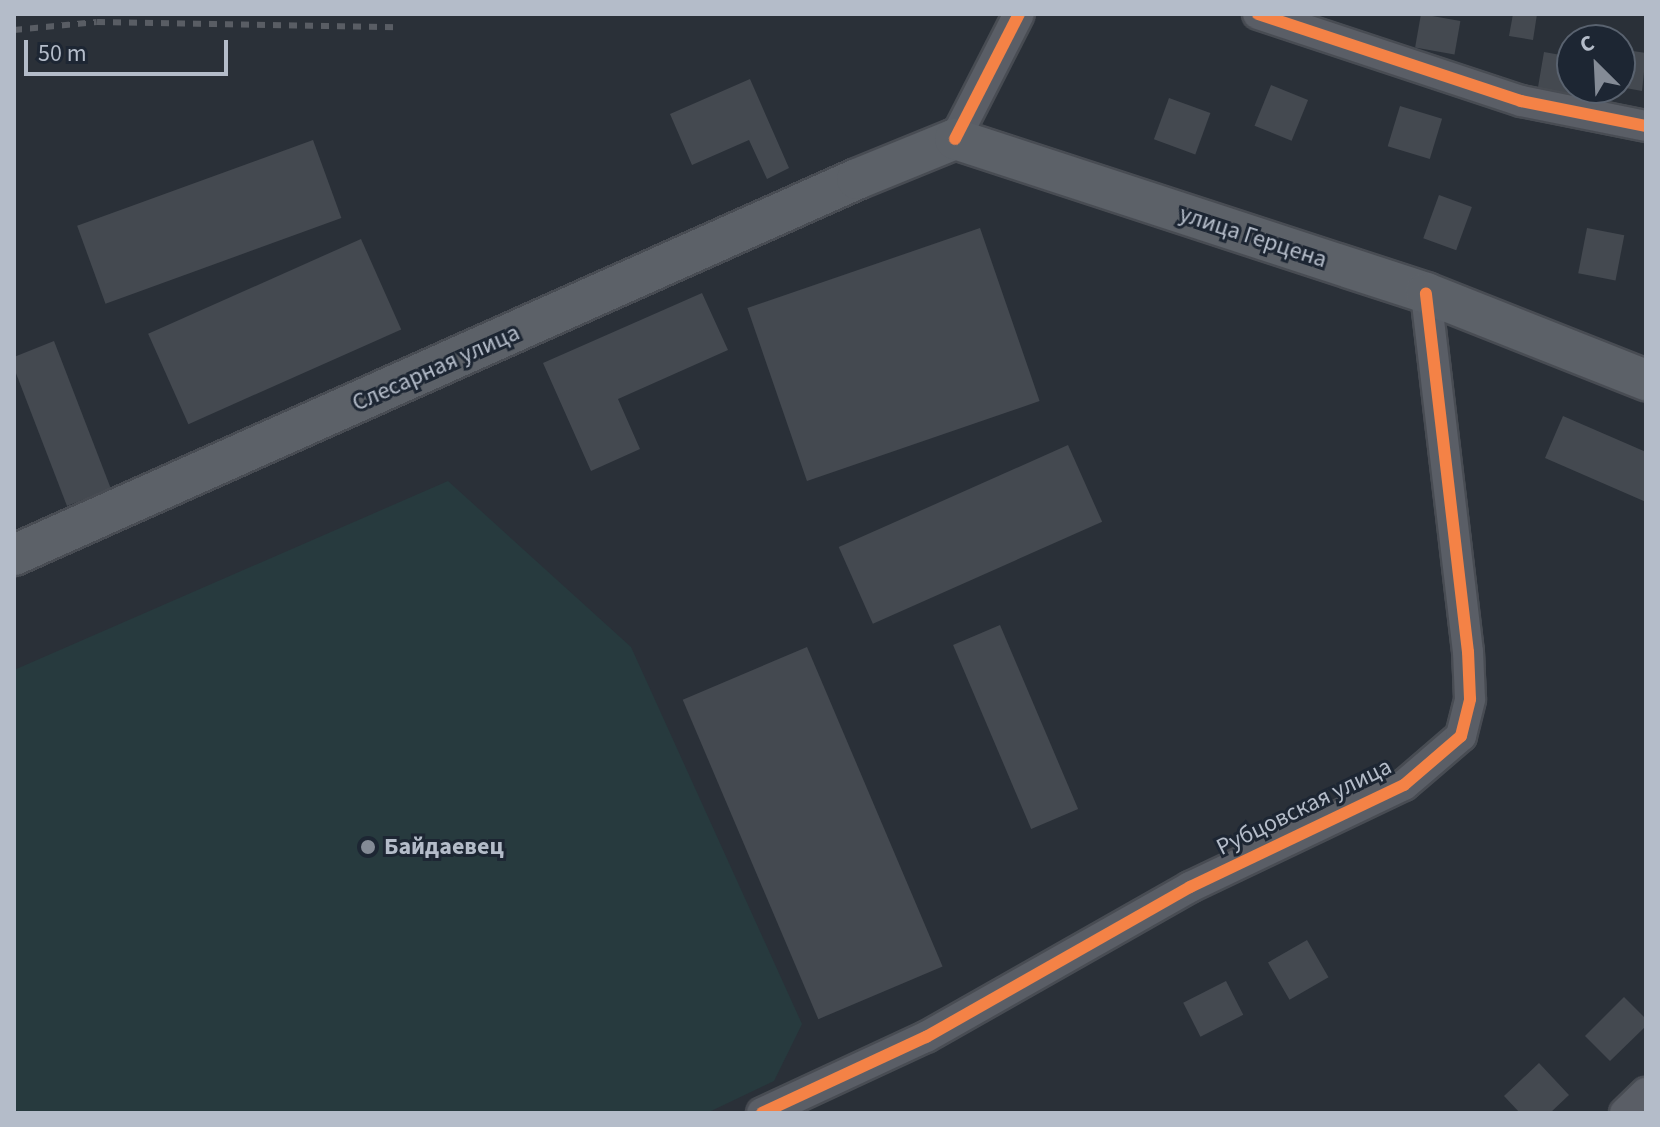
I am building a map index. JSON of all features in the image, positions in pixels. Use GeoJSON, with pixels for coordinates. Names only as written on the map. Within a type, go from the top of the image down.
{"type":"FeatureCollection","features":[{"type":"Feature","properties":{"kind":"main road","name":"Слесарная улица"},"geometry":{"type":"LineString","coordinates":[[14,555],[857,179],[955,139]]}},
{"type":"Feature","properties":{"kind":"main road","name":"улица Герцена"},"geometry":{"type":"LineString","coordinates":[[955,139],[1426,293],[1646,380]]}},
{"type":"Feature","properties":{"kind":"street"},"geometry":{"type":"LineString","coordinates":[[955,139],[1019,14]]}},
{"type":"Feature","properties":{"kind":"street"},"geometry":{"type":"LineString","coordinates":[[1258,14],[1521,101],[1646,126]]}},
{"type":"Feature","properties":{"kind":"street","name":"Рубцовская улица"},"geometry":{"type":"LineString","coordinates":[[762,1113],[926,1037],[1190,887],[1404,785],[1461,736],[1470,699],[1468,652],[1426,293]]}},
{"type":"Feature","properties":{"kind":"street"},"geometry":{"type":"LineString","coordinates":[[1625,1113],[1646,1093]]}},
{"type":"Feature","properties":{"kind":"green space","name":"Байдаевец"},"geometry":{"type":"Polygon","coordinates":[[[448,481],[631,647],[802,1024],[774,1081],[707,1113],[14,1113],[14,670],[448,481]]]}},
{"type":"Feature","properties":{"kind":"building"},"geometry":{"type":"Polygon","coordinates":[[[1421,14],[1460,21],[1454,54],[1415,47],[1421,14]]]}},
{"type":"Feature","properties":{"kind":"building"},"geometry":{"type":"Polygon","coordinates":[[[1513,14],[1537,14],[1533,40],[1509,36],[1513,14]]]}},
{"type":"Feature","properties":{"kind":"building"},"geometry":{"type":"Polygon","coordinates":[[[1636,51],[1646,53],[1642,91],[1636,90],[1636,51]]]}},
{"type":"Feature","properties":{"kind":"building"},"geometry":{"type":"Polygon","coordinates":[[[1544,52],[1556,54],[1556,97],[1537,93],[1544,52]]]}},
{"type":"Feature","properties":{"kind":"building"},"geometry":{"type":"Polygon","coordinates":[[[750,79],[789,168],[767,179],[749,140],[692,165],[670,114],[750,79]]]}},
{"type":"Feature","properties":{"kind":"building"},"geometry":{"type":"Polygon","coordinates":[[[1271,85],[1308,100],[1292,141],[1255,126],[1271,85]]]}},
{"type":"Feature","properties":{"kind":"building"},"geometry":{"type":"Polygon","coordinates":[[[1169,98],[1210,113],[1195,154],[1154,139],[1169,98]]]}},
{"type":"Feature","properties":{"kind":"building"},"geometry":{"type":"Polygon","coordinates":[[[1400,106],[1442,119],[1430,159],[1388,146],[1400,106]]]}},
{"type":"Feature","properties":{"kind":"building"},"geometry":{"type":"Polygon","coordinates":[[[313,140],[341,218],[106,304],[77,226],[313,140]]]}},
{"type":"Feature","properties":{"kind":"building"},"geometry":{"type":"Polygon","coordinates":[[[1439,195],[1472,207],[1456,250],[1423,238],[1439,195]]]}},
{"type":"Feature","properties":{"kind":"building"},"geometry":{"type":"Polygon","coordinates":[[[980,228],[1040,401],[807,481],[747,308],[980,228]]]}},
{"type":"Feature","properties":{"kind":"building"},"geometry":{"type":"Polygon","coordinates":[[[1587,228],[1624,235],[1616,280],[1578,273],[1587,228]]]}},
{"type":"Feature","properties":{"kind":"building"},"geometry":{"type":"Polygon","coordinates":[[[361,239],[401,329],[188,424],[148,334],[361,239]]]}},
{"type":"Feature","properties":{"kind":"building"},"geometry":{"type":"Polygon","coordinates":[[[702,293],[728,350],[618,399],[640,449],[591,471],[543,363],[702,293]]]}},
{"type":"Feature","properties":{"kind":"building"},"geometry":{"type":"Polygon","coordinates":[[[54,341],[111,489],[67,506],[14,368],[14,357],[54,341]]]}},
{"type":"Feature","properties":{"kind":"building"},"geometry":{"type":"Polygon","coordinates":[[[1563,416],[1646,452],[1646,502],[1545,458],[1563,416]]]}},
{"type":"Feature","properties":{"kind":"building"},"geometry":{"type":"Polygon","coordinates":[[[1068,445],[1102,522],[873,624],[839,547],[1068,445]]]}},
{"type":"Feature","properties":{"kind":"building"},"geometry":{"type":"Polygon","coordinates":[[[1000,625],[1078,809],[1031,829],[953,645],[1000,625]]]}},
{"type":"Feature","properties":{"kind":"building"},"geometry":{"type":"Polygon","coordinates":[[[807,647],[943,966],[818,1019],[683,700],[807,647]]]}},
{"type":"Feature","properties":{"kind":"building"},"geometry":{"type":"Polygon","coordinates":[[[1307,940],[1328,977],[1290,1000],[1268,963],[1307,940]]]}},
{"type":"Feature","properties":{"kind":"building"},"geometry":{"type":"Polygon","coordinates":[[[1226,981],[1243,1015],[1200,1037],[1183,1003],[1226,981]]]}},
{"type":"Feature","properties":{"kind":"building"},"geometry":{"type":"Polygon","coordinates":[[[1624,997],[1646,1019],[1646,1026],[1610,1061],[1585,1036],[1624,997]]]}},
{"type":"Feature","properties":{"kind":"building"},"geometry":{"type":"Polygon","coordinates":[[[1539,1063],[1569,1095],[1550,1113],[1520,1113],[1504,1096],[1539,1063]]]}},
{"type":"Feature","properties":{"kind":"railway"},"geometry":{"type":"LineString","coordinates":[[14,30],[97,22],[398,27]]}},
{"type":"Feature","properties":{"kind":"cycle path"},"geometry":{"type":"LineString","coordinates":[[955,139],[1019,14]]}},
{"type":"Feature","properties":{"kind":"cycle path"},"geometry":{"type":"LineString","coordinates":[[1258,14],[1521,101],[1646,126]]}},
{"type":"Feature","properties":{"kind":"cycle path"},"geometry":{"type":"LineString","coordinates":[[762,1113],[926,1037],[1190,887],[1404,785],[1461,736],[1470,699],[1468,652],[1426,293]]}},
{"type":"Feature","properties":{"kind":"place","name":"Байдаевец"},"geometry":{"type":"Point","coordinates":[368,847]}}]}
